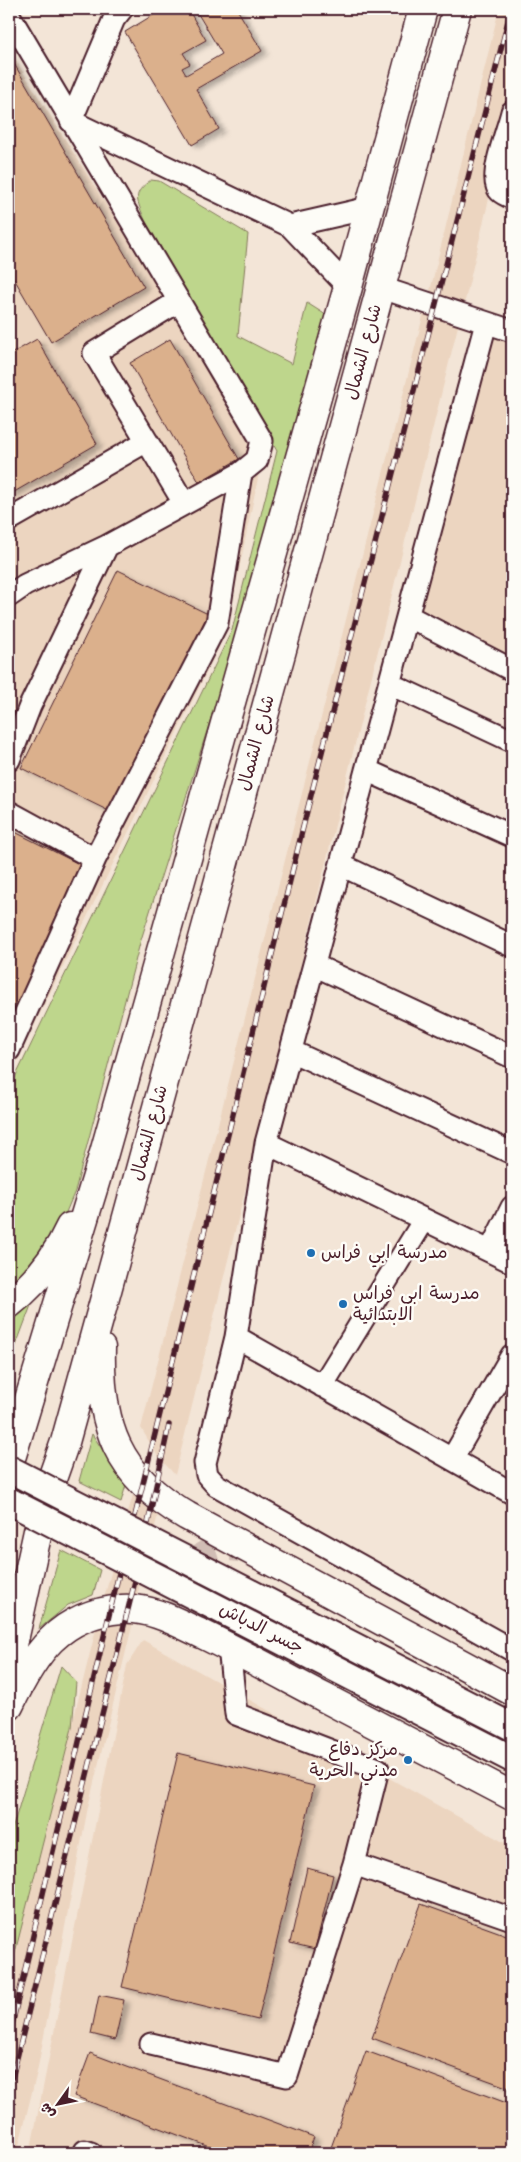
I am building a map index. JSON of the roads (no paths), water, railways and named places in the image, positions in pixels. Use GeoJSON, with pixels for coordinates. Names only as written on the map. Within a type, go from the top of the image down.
{"type":"FeatureCollection","features":[{"type":"Feature","properties":{"kind":"highway","name":"شارع الشمال"},"geometry":{"type":"LineString","coordinates":[[11,1462],[104,1153],[348,287],[422,9]]}},
{"type":"Feature","properties":{"kind":"highway","name":"شارع الشمال"},"geometry":{"type":"LineString","coordinates":[[53,1476],[65,1442],[103,1305],[457,9]]}},
{"type":"Feature","properties":{"kind":"highway"},"geometry":{"type":"LineString","coordinates":[[9,1304],[37,1280],[58,1251],[104,1153]]}},
{"type":"Feature","properties":{"kind":"highway"},"geometry":{"type":"LineString","coordinates":[[103,1305],[100,1376],[102,1399],[114,1441],[127,1464],[142,1484],[170,1506],[187,1516],[512,1691]]}},
{"type":"Feature","properties":{"kind":"highway"},"geometry":{"type":"LineString","coordinates":[[9,1663],[38,1532]]}},
{"type":"Feature","properties":{"kind":"highway"},"geometry":{"type":"LineString","coordinates":[[9,1706],[18,1687],[43,1647],[70,1625],[100,1613],[129,1609],[152,1612],[229,1647],[512,1796]]}},
{"type":"Feature","properties":{"kind":"main road","name":"جسر الدباش"},"geometry":{"type":"LineString","coordinates":[[11,1462],[512,1727]]}},
{"type":"Feature","properties":{"kind":"main road","name":"جسر الدباش"},"geometry":{"type":"LineString","coordinates":[[9,1501],[512,1759]]}},
{"type":"Feature","properties":{"kind":"street"},"geometry":{"type":"LineString","coordinates":[[71,120],[114,19],[122,9]]}},
{"type":"Feature","properties":{"kind":"street"},"geometry":{"type":"LineString","coordinates":[[9,15],[262,441],[256,460],[241,473],[107,546],[25,586],[9,596]]}},
{"type":"Feature","properties":{"kind":"street"},"geometry":{"type":"LineString","coordinates":[[509,196],[497,188],[495,177],[512,112]]}},
{"type":"Feature","properties":{"kind":"street"},"geometry":{"type":"LineString","coordinates":[[71,120],[290,226],[348,287]]}},
{"type":"Feature","properties":{"kind":"street"},"geometry":{"type":"LineString","coordinates":[[290,226],[369,208]]}},
{"type":"Feature","properties":{"kind":"street"},"geometry":{"type":"LineString","coordinates":[[382,288],[512,331]]}},
{"type":"Feature","properties":{"kind":"street"},"geometry":{"type":"LineString","coordinates":[[179,301],[94,353],[184,503]]}},
{"type":"Feature","properties":{"kind":"street"},"geometry":{"type":"LineString","coordinates":[[486,323],[266,1143],[236,1337],[205,1463],[207,1475],[216,1485],[512,1650]]}},
{"type":"Feature","properties":{"kind":"street"},"geometry":{"type":"LineString","coordinates":[[9,520],[147,441]]}},
{"type":"Feature","properties":{"kind":"street"},"geometry":{"type":"LineString","coordinates":[[9,1050],[95,859],[217,623],[241,473]]}},
{"type":"Feature","properties":{"kind":"street"},"geometry":{"type":"LineString","coordinates":[[9,760],[30,706],[107,546]]}},
{"type":"Feature","properties":{"kind":"street"},"geometry":{"type":"LineString","coordinates":[[408,616],[512,670]]}},
{"type":"Feature","properties":{"kind":"street"},"geometry":{"type":"LineString","coordinates":[[390,684],[512,741]]}},
{"type":"Feature","properties":{"kind":"street"},"geometry":{"type":"LineString","coordinates":[[366,770],[512,836]]}},
{"type":"Feature","properties":{"kind":"street"},"geometry":{"type":"LineString","coordinates":[[9,812],[95,859]]}},
{"type":"Feature","properties":{"kind":"street"},"geometry":{"type":"LineString","coordinates":[[341,866],[512,946]]}},
{"type":"Feature","properties":{"kind":"street"},"geometry":{"type":"LineString","coordinates":[[314,964],[512,1058]]}},
{"type":"Feature","properties":{"kind":"street"},"geometry":{"type":"LineString","coordinates":[[291,1051],[512,1153]]}},
{"type":"Feature","properties":{"kind":"street"},"geometry":{"type":"LineString","coordinates":[[266,1143],[512,1262]]}},
{"type":"Feature","properties":{"kind":"street"},"geometry":{"type":"LineString","coordinates":[[490,1252],[512,1207]]}},
{"type":"Feature","properties":{"kind":"street"},"geometry":{"type":"LineString","coordinates":[[322,1386],[424,1220]]}},
{"type":"Feature","properties":{"kind":"street"},"geometry":{"type":"LineString","coordinates":[[236,1337],[512,1493]]}},
{"type":"Feature","properties":{"kind":"street"},"geometry":{"type":"LineString","coordinates":[[452,1459],[512,1355]]}},
{"type":"Feature","properties":{"kind":"street"},"geometry":{"type":"LineString","coordinates":[[151,2044],[287,2076],[354,1864],[378,1769],[236,1714],[229,1647]]}},
{"type":"Feature","properties":{"kind":"street"},"geometry":{"type":"LineString","coordinates":[[354,1864],[512,1919]]}},
{"type":"Feature","properties":{"kind":"tunnel"},"geometry":{"type":"LineString","coordinates":[[209,1638],[192,1621],[184,1602],[183,1587],[188,1573],[196,1562],[208,1553],[222,1548],[238,1548],[254,1552]]}},
{"type":"Feature","properties":{"kind":"railway"},"geometry":{"type":"LineString","coordinates":[[135,1516],[306,815],[511,9]]}},
{"type":"Feature","properties":{"kind":"railway"},"geometry":{"type":"LineString","coordinates":[[148,1523],[169,1425]]}},
{"type":"Feature","properties":{"kind":"railway"},"geometry":{"type":"LineString","coordinates":[[9,2037],[119,1573]]}},
{"type":"Feature","properties":{"kind":"railway"},"geometry":{"type":"LineString","coordinates":[[9,2090],[135,1581]]}},
{"type":"Feature","properties":{"kind":"place","name":"مدرسة ابي فراس"},"geometry":{"type":"Point","coordinates":[311,1253]}},
{"type":"Feature","properties":{"kind":"place","name":"مدرسة ابي فراس الابتدائية"},"geometry":{"type":"Point","coordinates":[343,1304]}},
{"type":"Feature","properties":{"kind":"place","name":"مركز دفاع مدني الحرية"},"geometry":{"type":"Point","coordinates":[408,1760]}}]}
